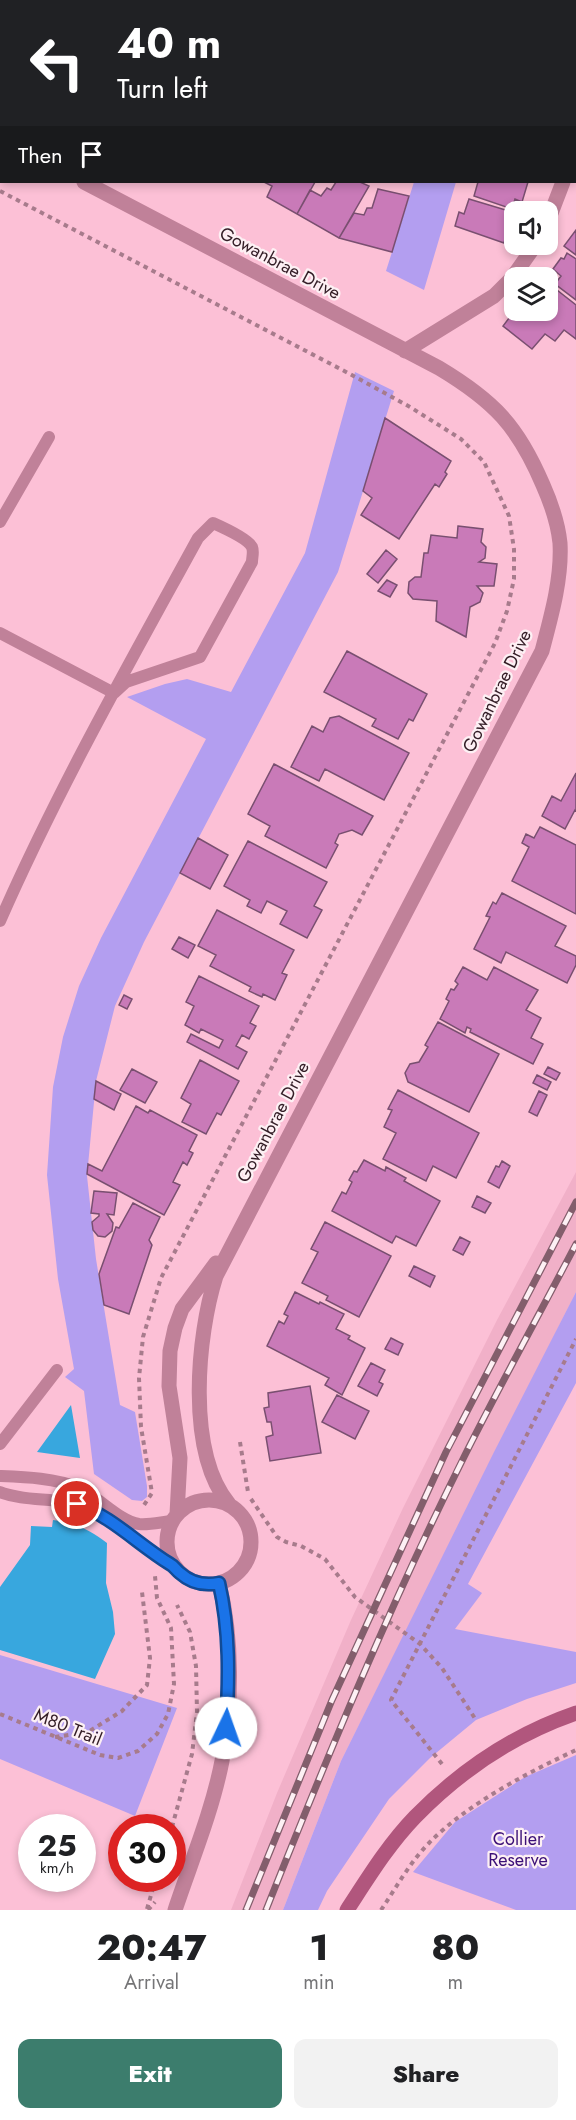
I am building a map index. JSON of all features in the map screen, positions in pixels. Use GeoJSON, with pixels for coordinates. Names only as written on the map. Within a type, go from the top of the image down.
{"type":"FeatureCollection","features":[{"type":"Feature","properties":{"kind":"main road"},"geometry":{"type":"LineString","coordinates":[[347,1910],[377,1864],[414,1818],[456,1781],[501,1748],[546,1724],[576,1713]]}},
{"type":"Feature","properties":{"kind":"street","name":"Gowanbrae Drive"},"geometry":{"type":"LineString","coordinates":[[89,183],[109,187],[439,368],[479,394],[511,426],[530,455],[550,501],[560,542],[555,600],[542,651],[216,1276],[206,1319],[200,1390],[202,1433],[210,1471],[221,1495],[228,1504]]}},
{"type":"Feature","properties":{"kind":"street"},"geometry":{"type":"LineString","coordinates":[[556,201],[563,183]]}},
{"type":"Feature","properties":{"kind":"street"},"geometry":{"type":"LineString","coordinates":[[405,351],[494,296],[512,278],[528,255]]}},
{"type":"Feature","properties":{"kind":"street","name":"Gowanbrae Drive"},"geometry":{"type":"LineString","coordinates":[[174,1517],[180,1458],[168,1372],[173,1337],[186,1301],[234,1238]]}},
{"type":"Feature","properties":{"kind":"street"},"geometry":{"type":"LineString","coordinates":[[210,1500],[228,1504],[244,1518],[251,1537],[251,1547],[244,1566],[228,1580],[210,1585],[185,1578],[173,1565],[166,1543],[174,1517],[192,1503],[210,1500]]}},
{"type":"Feature","properties":{"kind":"street"},"geometry":{"type":"LineString","coordinates":[[174,1910],[213,1795],[226,1728],[228,1643],[219,1583]]}},
{"type":"Feature","properties":{"kind":"lane"},"geometry":{"type":"LineString","coordinates":[[0,522],[49,437]]}},
{"type":"Feature","properties":{"kind":"lane"},"geometry":{"type":"LineString","coordinates":[[0,921],[33,846],[114,693],[198,538],[213,524],[224,527],[251,544],[252,562],[200,657],[126,682],[114,693]]}},
{"type":"Feature","properties":{"kind":"lane"},"geometry":{"type":"LineString","coordinates":[[0,633],[114,693]]}},
{"type":"Feature","properties":{"kind":"lane"},"geometry":{"type":"LineString","coordinates":[[0,1444],[57,1370]]}},
{"type":"Feature","properties":{"kind":"lane"},"geometry":{"type":"LineString","coordinates":[[0,1476],[67,1484],[91,1494],[136,1523],[146,1524],[174,1517]]}},
{"type":"Feature","properties":{"kind":"lane"},"geometry":{"type":"LineString","coordinates":[[0,1492],[19,1497],[72,1503],[90,1509],[173,1565]]}},
{"type":"Feature","properties":{"kind":"path"},"geometry":{"type":"LineString","coordinates":[[0,191],[350,374],[410,407],[461,439],[484,462],[509,516],[514,549],[514,579],[507,611],[495,643],[161,1278],[143,1337],[139,1378],[141,1427],[152,1493],[148,1501],[139,1506]]}},
{"type":"Feature","properties":{"kind":"path"},"geometry":{"type":"LineString","coordinates":[[456,1781],[391,1700],[576,1339]]}},
{"type":"Feature","properties":{"kind":"path"},"geometry":{"type":"LineString","coordinates":[[240,1442],[250,1498],[277,1537],[301,1546],[325,1559],[355,1597],[420,1644],[442,1668],[476,1720]]}},
{"type":"Feature","properties":{"kind":"path"},"geometry":{"type":"LineString","coordinates":[[54,1737],[88,1732],[122,1712],[147,1685],[150,1658],[142,1592]]}},
{"type":"Feature","properties":{"kind":"path","name":"M80 Trail"},"geometry":{"type":"LineString","coordinates":[[0,1714],[100,1755],[118,1758],[138,1751],[157,1734],[168,1714],[174,1684],[171,1628],[158,1598]]}},
{"type":"Feature","properties":{"kind":"path"},"geometry":{"type":"LineString","coordinates":[[176,1814],[192,1754],[196,1712],[195,1666],[190,1632],[177,1605]]}},
{"type":"Feature","properties":{"kind":"path"},"geometry":{"type":"LineString","coordinates":[[381,1910],[429,1843],[468,1811],[526,1773],[576,1750]]}},
{"type":"Feature","properties":{"kind":"path"},"geometry":{"type":"LineString","coordinates":[[146,1910],[152,1892]]}},
{"type":"Feature","properties":{"kind":"shaded area"},"geometry":{"type":"Polygon","coordinates":[[[576,1172],[576,1292],[341,1761],[283,1910],[231,1910],[277,1793],[351,1620],[403,1508],[497,1320],[576,1172]]]}},
{"type":"Feature","properties":{"kind":"green space"},"geometry":{"type":"Polygon","coordinates":[[[414,183],[456,183],[424,290],[386,271],[414,183]]]}},
{"type":"Feature","properties":{"kind":"green space"},"geometry":{"type":"Polygon","coordinates":[[[355,372],[394,391],[338,572],[144,942],[115,1006],[96,1081],[87,1176],[96,1259],[120,1405],[135,1412],[147,1486],[147,1497],[142,1501],[132,1500],[94,1474],[84,1391],[65,1377],[74,1369],[58,1279],[47,1175],[53,1087],[63,1037],[79,986],[101,938],[206,739],[127,697],[187,679],[231,692],[305,553],[355,372]]]}},
{"type":"Feature","properties":{"kind":"green space"},"geometry":{"type":"Polygon","coordinates":[[[576,1292],[576,1383],[468,1584],[482,1593],[455,1629],[576,1652],[576,1683],[527,1699],[476,1720],[430,1758],[389,1799],[327,1891],[318,1910],[283,1910],[341,1761],[576,1292]]]}},
{"type":"Feature","properties":{"kind":"green space"},"geometry":{"type":"Polygon","coordinates":[[[0,1655],[177,1708],[136,1814],[130,1814],[0,1759],[0,1655]]]}},
{"type":"Feature","properties":{"kind":"green space","name":"Collier Reserve"},"geometry":{"type":"Polygon","coordinates":[[[576,1755],[576,1910],[516,1910],[413,1872],[455,1822],[525,1777],[576,1755]]]}},
{"type":"Feature","properties":{"kind":"water"},"geometry":{"type":"Polygon","coordinates":[[[71,1405],[80,1458],[37,1452],[71,1405]]]}},
{"type":"Feature","properties":{"kind":"water"},"geometry":{"type":"Polygon","coordinates":[[[53,1520],[82,1528],[107,1543],[106,1583],[113,1612],[115,1634],[95,1679],[0,1650],[0,1587],[30,1545],[31,1526],[52,1527],[53,1520]]]}},
{"type":"Feature","properties":{"kind":"building"},"geometry":{"type":"Polygon","coordinates":[[[266,183],[314,183],[297,214],[267,197],[272,186],[266,183]]]}},
{"type":"Feature","properties":{"kind":"building"},"geometry":{"type":"Polygon","coordinates":[[[335,183],[362,183],[369,186],[339,238],[297,214],[310,190],[321,196],[327,188],[331,190],[335,183]]]}},
{"type":"Feature","properties":{"kind":"building"},"geometry":{"type":"Polygon","coordinates":[[[478,183],[528,183],[522,201],[515,199],[514,201],[504,201],[504,206],[474,196],[478,183]]]}},
{"type":"Feature","properties":{"kind":"building"},"geometry":{"type":"Polygon","coordinates":[[[378,189],[409,196],[392,252],[339,238],[354,213],[364,215],[367,208],[372,208],[378,189]]]}},
{"type":"Feature","properties":{"kind":"building"},"geometry":{"type":"Polygon","coordinates":[[[469,199],[504,210],[504,243],[455,226],[459,212],[464,214],[469,199]]]}},
{"type":"Feature","properties":{"kind":"building"},"geometry":{"type":"Polygon","coordinates":[[[576,230],[576,255],[564,246],[576,230]]]}},
{"type":"Feature","properties":{"kind":"building"},"geometry":{"type":"Polygon","coordinates":[[[567,253],[576,259],[576,300],[558,286],[561,276],[558,273],[558,267],[554,267],[561,258],[564,259],[567,253]]]}},
{"type":"Feature","properties":{"kind":"building"},"geometry":{"type":"Polygon","coordinates":[[[558,291],[576,305],[576,339],[564,330],[555,341],[545,334],[532,349],[503,326],[507,321],[558,321],[558,291]]]}},
{"type":"Feature","properties":{"kind":"building"},"geometry":{"type":"Polygon","coordinates":[[[385,418],[451,461],[445,472],[447,474],[439,487],[435,484],[399,539],[361,515],[372,498],[363,491],[385,418]]]}},
{"type":"Feature","properties":{"kind":"building"},"geometry":{"type":"Polygon","coordinates":[[[458,526],[483,529],[481,542],[486,547],[485,558],[479,562],[497,564],[494,586],[477,586],[483,593],[480,602],[470,607],[466,637],[436,621],[437,601],[413,599],[408,593],[409,582],[415,577],[421,577],[424,553],[428,553],[431,535],[457,538],[458,526]]]}},
{"type":"Feature","properties":{"kind":"building"},"geometry":{"type":"Polygon","coordinates":[[[386,550],[397,559],[378,583],[367,574],[386,550]]]}},
{"type":"Feature","properties":{"kind":"building"},"geometry":{"type":"Polygon","coordinates":[[[387,580],[397,585],[390,597],[378,591],[387,580]]]}},
{"type":"Feature","properties":{"kind":"building"},"geometry":{"type":"Polygon","coordinates":[[[347,651],[427,694],[413,721],[409,719],[398,739],[372,726],[376,719],[324,692],[347,651]]]}},
{"type":"Feature","properties":{"kind":"building"},"geometry":{"type":"Polygon","coordinates":[[[339,716],[409,753],[384,800],[325,769],[319,781],[291,767],[312,726],[323,732],[330,718],[339,716]]]}},
{"type":"Feature","properties":{"kind":"building"},"geometry":{"type":"Polygon","coordinates":[[[274,764],[373,816],[362,835],[352,830],[339,834],[335,843],[338,845],[326,868],[265,836],[270,826],[248,814],[274,764]]]}},
{"type":"Feature","properties":{"kind":"building"},"geometry":{"type":"Polygon","coordinates":[[[576,773],[576,811],[565,829],[542,816],[552,796],[561,801],[576,773]]]}},
{"type":"Feature","properties":{"kind":"building"},"geometry":{"type":"Polygon","coordinates":[[[540,827],[576,845],[576,914],[512,881],[529,847],[522,843],[526,834],[534,838],[540,827]]]}},
{"type":"Feature","properties":{"kind":"building"},"geometry":{"type":"Polygon","coordinates":[[[198,838],[228,855],[210,889],[180,873],[198,838]]]}},
{"type":"Feature","properties":{"kind":"building"},"geometry":{"type":"Polygon","coordinates":[[[248,841],[327,882],[314,906],[322,910],[307,938],[280,924],[287,911],[267,901],[261,913],[247,906],[250,900],[224,886],[248,841]]]}},
{"type":"Feature","properties":{"kind":"building"},"geometry":{"type":"Polygon","coordinates":[[[502,893],[566,926],[555,946],[576,956],[576,965],[567,983],[506,952],[501,963],[474,949],[490,917],[486,916],[493,902],[496,904],[502,893]]]}},
{"type":"Feature","properties":{"kind":"building"},"geometry":{"type":"Polygon","coordinates":[[[217,910],[294,950],[282,973],[287,975],[275,1000],[249,991],[251,987],[210,966],[216,955],[198,946],[217,910]]]}},
{"type":"Feature","properties":{"kind":"building"},"geometry":{"type":"Polygon","coordinates":[[[179,937],[195,945],[188,958],[172,949],[179,937]]]}},
{"type":"Feature","properties":{"kind":"building"},"geometry":{"type":"Polygon","coordinates":[[[463,967],[487,980],[494,967],[538,990],[526,1010],[541,1018],[531,1038],[543,1044],[533,1064],[470,1032],[471,1029],[467,1027],[465,1033],[440,1019],[449,1001],[446,999],[451,989],[454,990],[458,984],[455,981],[463,967]]]}},
{"type":"Feature","properties":{"kind":"building"},"geometry":{"type":"Polygon","coordinates":[[[199,976],[259,1006],[250,1023],[256,1026],[249,1039],[242,1035],[236,1046],[247,1052],[238,1069],[187,1042],[191,1034],[219,1048],[223,1040],[201,1029],[199,1033],[185,1025],[194,1006],[186,1002],[199,976]]]}},
{"type":"Feature","properties":{"kind":"building"},"geometry":{"type":"Polygon","coordinates":[[[124,995],[132,999],[127,1009],[119,1005],[124,995]]]}},
{"type":"Feature","properties":{"kind":"building"},"geometry":{"type":"Polygon","coordinates":[[[438,1022],[499,1054],[469,1112],[408,1082],[405,1073],[410,1064],[419,1062],[428,1047],[425,1045],[438,1022]]]}},
{"type":"Feature","properties":{"kind":"building"},"geometry":{"type":"Polygon","coordinates":[[[200,1060],[239,1081],[221,1115],[217,1113],[206,1134],[182,1122],[191,1104],[181,1098],[200,1060]]]}},
{"type":"Feature","properties":{"kind":"building"},"geometry":{"type":"Polygon","coordinates":[[[548,1067],[560,1073],[556,1080],[544,1074],[548,1067]]]}},
{"type":"Feature","properties":{"kind":"building"},"geometry":{"type":"Polygon","coordinates":[[[132,1069],[157,1082],[145,1103],[120,1090],[132,1069]]]}},
{"type":"Feature","properties":{"kind":"building"},"geometry":{"type":"Polygon","coordinates":[[[537,1075],[551,1082],[547,1090],[533,1083],[537,1075]]]}},
{"type":"Feature","properties":{"kind":"building"},"geometry":{"type":"Polygon","coordinates":[[[96,1081],[121,1094],[114,1110],[94,1099],[96,1081]]]}},
{"type":"Feature","properties":{"kind":"building"},"geometry":{"type":"Polygon","coordinates":[[[398,1090],[479,1133],[456,1178],[433,1166],[426,1181],[383,1159],[396,1133],[384,1127],[392,1110],[388,1109],[398,1090]]]}},
{"type":"Feature","properties":{"kind":"building"},"geometry":{"type":"Polygon","coordinates":[[[539,1091],[547,1095],[537,1116],[529,1112],[539,1091]]]}},
{"type":"Feature","properties":{"kind":"building"},"geometry":{"type":"Polygon","coordinates":[[[136,1106],[148,1113],[150,1110],[197,1135],[189,1151],[193,1153],[187,1165],[183,1162],[173,1182],[180,1185],[164,1215],[87,1174],[88,1164],[102,1171],[136,1106]]]}},
{"type":"Feature","properties":{"kind":"building"},"geometry":{"type":"Polygon","coordinates":[[[364,1160],[385,1171],[386,1167],[406,1178],[404,1181],[440,1201],[416,1246],[396,1236],[392,1243],[332,1211],[342,1192],[346,1194],[352,1182],[349,1180],[364,1160]]]}},
{"type":"Feature","properties":{"kind":"building"},"geometry":{"type":"Polygon","coordinates":[[[502,1161],[510,1166],[499,1188],[488,1182],[496,1166],[499,1167],[502,1161]]]}},
{"type":"Feature","properties":{"kind":"building"},"geometry":{"type":"Polygon","coordinates":[[[94,1191],[117,1193],[114,1215],[107,1214],[113,1223],[112,1231],[105,1237],[98,1236],[93,1230],[92,1222],[99,1216],[99,1214],[91,1213],[94,1191]]]}},
{"type":"Feature","properties":{"kind":"building"},"geometry":{"type":"Polygon","coordinates":[[[477,1196],[491,1203],[485,1213],[472,1207],[477,1196]]]}},
{"type":"Feature","properties":{"kind":"building"},"geometry":{"type":"Polygon","coordinates":[[[133,1203],[160,1217],[149,1240],[152,1245],[129,1314],[104,1305],[99,1274],[116,1227],[119,1228],[133,1203]]]}},
{"type":"Feature","properties":{"kind":"building"},"geometry":{"type":"Polygon","coordinates":[[[325,1222],[391,1256],[359,1317],[326,1300],[328,1296],[302,1283],[318,1252],[311,1249],[325,1222]]]}},
{"type":"Feature","properties":{"kind":"building"},"geometry":{"type":"Polygon","coordinates":[[[460,1237],[470,1242],[463,1255],[453,1250],[460,1237]]]}},
{"type":"Feature","properties":{"kind":"building"},"geometry":{"type":"Polygon","coordinates":[[[414,1266],[435,1276],[430,1287],[409,1276],[414,1266]]]}},
{"type":"Feature","properties":{"kind":"building"},"geometry":{"type":"Polygon","coordinates":[[[295,1292],[344,1314],[336,1329],[350,1336],[348,1339],[365,1348],[342,1395],[325,1385],[329,1378],[267,1346],[279,1321],[284,1324],[288,1316],[284,1314],[295,1292]]]}},
{"type":"Feature","properties":{"kind":"building"},"geometry":{"type":"Polygon","coordinates":[[[391,1338],[403,1344],[398,1355],[385,1349],[391,1338]]]}},
{"type":"Feature","properties":{"kind":"building"},"geometry":{"type":"Polygon","coordinates":[[[371,1363],[385,1370],[379,1382],[383,1384],[377,1396],[358,1386],[371,1363]]]}},
{"type":"Feature","properties":{"kind":"building"},"geometry":{"type":"Polygon","coordinates":[[[310,1386],[321,1453],[270,1461],[266,1437],[273,1435],[271,1422],[267,1422],[264,1408],[269,1407],[268,1393],[310,1386]]]}},
{"type":"Feature","properties":{"kind":"building"},"geometry":{"type":"Polygon","coordinates":[[[337,1395],[369,1411],[355,1439],[322,1422],[337,1395]]]}},
{"type":"Feature","properties":{"kind":"railway"},"geometry":{"type":"LineString","coordinates":[[246,1910],[332,1700],[446,1452],[576,1202]]}},
{"type":"Feature","properties":{"kind":"railway"},"geometry":{"type":"LineString","coordinates":[[266,1910],[336,1738],[410,1569],[478,1430],[576,1244]]}},
{"type":"Feature","properties":{"kind":"route"},"geometry":{"type":"LineString","coordinates":[[77,1504],[105,1518],[152,1553],[173,1565],[185,1578],[201,1584],[219,1583],[228,1643],[226,1728]]}}]}
